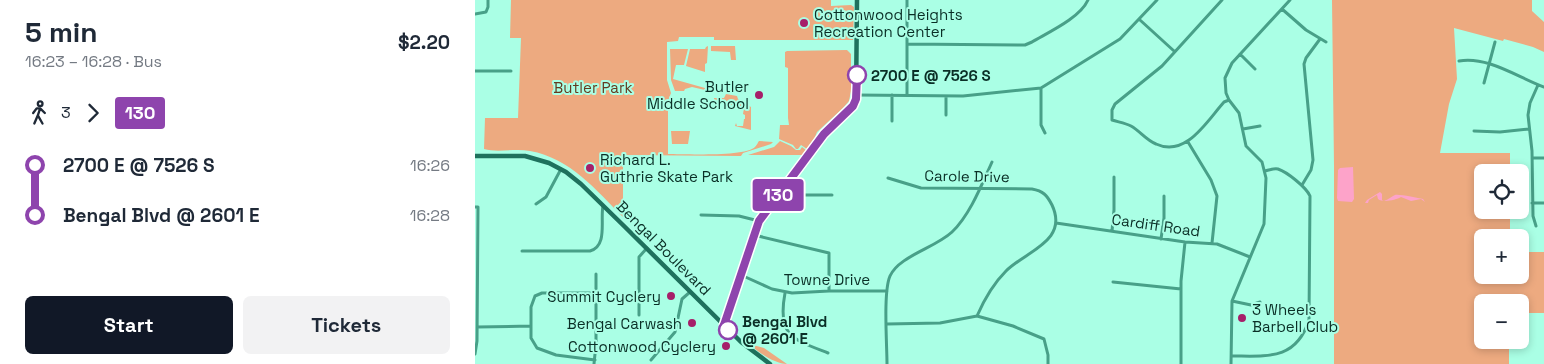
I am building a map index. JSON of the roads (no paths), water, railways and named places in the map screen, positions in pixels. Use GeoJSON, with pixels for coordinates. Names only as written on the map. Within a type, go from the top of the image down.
{"type":"FeatureCollection","features":[{"type":"Feature","properties":{"kind":"main road"},"geometry":{"type":"LineString","coordinates":[[724,325],[759,221],[824,134],[851,109],[856,101],[857,0]]}},
{"type":"Feature","properties":{"kind":"main road","name":"Bengal Boulevard"},"geometry":{"type":"LineString","coordinates":[[475,156],[525,156],[536,158],[561,169],[581,184],[752,352],[770,364]]}},
{"type":"Feature","properties":{"kind":"street"},"geometry":{"type":"LineString","coordinates":[[475,14],[487,10],[488,0]]}},
{"type":"Feature","properties":{"kind":"street"},"geometry":{"type":"LineString","coordinates":[[907,0],[907,95]]}},
{"type":"Feature","properties":{"kind":"street"},"geometry":{"type":"LineString","coordinates":[[907,44],[1025,45],[1078,14],[1085,7],[1088,0]]}},
{"type":"Feature","properties":{"kind":"street"},"geometry":{"type":"LineString","coordinates":[[857,95],[976,95],[1041,88],[1121,39],[1157,0]]}},
{"type":"Feature","properties":{"kind":"street"},"geometry":{"type":"LineString","coordinates":[[1222,0],[1157,70],[1115,104],[1112,120],[1131,126],[1149,140],[1161,146],[1173,147],[1188,142],[1224,102],[1229,100]]}},
{"type":"Feature","properties":{"kind":"street"},"geometry":{"type":"LineString","coordinates":[[1231,364],[1232,301],[1265,219],[1265,171],[1259,158],[1246,146],[1239,113],[1229,100],[1225,78],[1232,63],[1290,0]]}},
{"type":"Feature","properties":{"kind":"street"},"geometry":{"type":"LineString","coordinates":[[1282,9],[1301,26],[1326,42]]}},
{"type":"Feature","properties":{"kind":"street"},"geometry":{"type":"LineString","coordinates":[[1140,20],[1174,52]]}},
{"type":"Feature","properties":{"kind":"street"},"geometry":{"type":"LineString","coordinates":[[1303,185],[1311,170],[1313,160],[1304,64],[1320,39]]}},
{"type":"Feature","properties":{"kind":"street"},"geometry":{"type":"LineString","coordinates":[[1484,82],[1495,42]]}},
{"type":"Feature","properties":{"kind":"street"},"geometry":{"type":"LineString","coordinates":[[1240,54],[1255,69]]}},
{"type":"Feature","properties":{"kind":"street"},"geometry":{"type":"LineString","coordinates":[[1459,61],[1473,60],[1489,64],[1508,70],[1544,87]]}},
{"type":"Feature","properties":{"kind":"street"},"geometry":{"type":"LineString","coordinates":[[475,71],[511,71]]}},
{"type":"Feature","properties":{"kind":"street"},"geometry":{"type":"LineString","coordinates":[[1536,226],[1532,203],[1532,158],[1528,109],[1538,85]]}},
{"type":"Feature","properties":{"kind":"street"},"geometry":{"type":"LineString","coordinates":[[1041,88],[1041,125],[1045,133]]}},
{"type":"Feature","properties":{"kind":"street"},"geometry":{"type":"LineString","coordinates":[[892,95],[892,121]]}},
{"type":"Feature","properties":{"kind":"street"},"geometry":{"type":"LineString","coordinates":[[946,96],[946,115]]}},
{"type":"Feature","properties":{"kind":"street"},"geometry":{"type":"LineString","coordinates":[[1243,129],[1260,126]]}},
{"type":"Feature","properties":{"kind":"street"},"geometry":{"type":"LineString","coordinates":[[1474,131],[1500,132],[1529,129]]}},
{"type":"Feature","properties":{"kind":"street"},"geometry":{"type":"LineString","coordinates":[[1188,142],[1211,180],[1217,196],[1212,243]]}},
{"type":"Feature","properties":{"kind":"street"},"geometry":{"type":"LineString","coordinates":[[1532,158],[1544,158]]}},
{"type":"Feature","properties":{"kind":"street"},"geometry":{"type":"LineString","coordinates":[[887,364],[887,291],[893,270],[910,257],[932,247],[953,230],[969,210],[992,162]]}},
{"type":"Feature","properties":{"kind":"street"},"geometry":{"type":"LineString","coordinates":[[536,204],[545,197],[561,169]]}},
{"type":"Feature","properties":{"kind":"street"},"geometry":{"type":"LineString","coordinates":[[1231,356],[1267,356],[1284,352],[1297,344],[1307,328],[1310,312],[1311,200],[1303,185],[1277,169],[1265,171]]}},
{"type":"Feature","properties":{"kind":"street"},"geometry":{"type":"LineString","coordinates":[[1112,231],[1114,177]]}},
{"type":"Feature","properties":{"kind":"street","name":"Carole Drive"},"geometry":{"type":"LineString","coordinates":[[889,178],[921,188],[1032,189],[1045,193],[1054,209],[1056,223]]}},
{"type":"Feature","properties":{"kind":"street"},"geometry":{"type":"LineString","coordinates":[[780,192],[786,195],[832,196]]}},
{"type":"Feature","properties":{"kind":"street"},"geometry":{"type":"LineString","coordinates":[[1161,239],[1165,213],[1164,196]]}},
{"type":"Feature","properties":{"kind":"street"},"geometry":{"type":"LineString","coordinates":[[1532,203],[1544,203]]}},
{"type":"Feature","properties":{"kind":"street"},"geometry":{"type":"LineString","coordinates":[[522,251],[590,250],[597,248],[601,242],[603,206]]}},
{"type":"Feature","properties":{"kind":"street"},"geometry":{"type":"LineString","coordinates":[[475,354],[477,346],[476,207]]}},
{"type":"Feature","properties":{"kind":"street"},"geometry":{"type":"LineString","coordinates":[[701,215],[739,216],[759,221]]}},
{"type":"Feature","properties":{"kind":"street"},"geometry":{"type":"LineString","coordinates":[[977,316],[999,279],[1017,261],[1042,246],[1049,239],[1056,223]]}},
{"type":"Feature","properties":{"kind":"street","name":"Cardiff Road"},"geometry":{"type":"LineString","coordinates":[[1056,223],[1161,239],[1212,243],[1250,257]]}},
{"type":"Feature","properties":{"kind":"street"},"geometry":{"type":"LineString","coordinates":[[753,235],[829,253],[829,291]]}},
{"type":"Feature","properties":{"kind":"street"},"geometry":{"type":"LineString","coordinates":[[1181,364],[1181,289],[1185,242]]}},
{"type":"Feature","properties":{"kind":"street"},"geometry":{"type":"LineString","coordinates":[[639,315],[639,257],[647,248]]}},
{"type":"Feature","properties":{"kind":"street"},"geometry":{"type":"LineString","coordinates":[[596,274],[596,293],[595,362],[542,351],[533,343],[531,338],[531,303],[538,294],[596,293]]}},
{"type":"Feature","properties":{"kind":"street","name":"Towne Drive"},"geometry":{"type":"LineString","coordinates":[[740,275],[785,293],[887,291]]}},
{"type":"Feature","properties":{"kind":"street"},"geometry":{"type":"LineString","coordinates":[[1113,282],[1181,289]]}},
{"type":"Feature","properties":{"kind":"street"},"geometry":{"type":"LineString","coordinates":[[651,360],[675,332],[682,299],[690,292]]}},
{"type":"Feature","properties":{"kind":"street"},"geometry":{"type":"LineString","coordinates":[[785,293],[782,317],[787,330],[795,339],[828,352]]}},
{"type":"Feature","properties":{"kind":"street"},"geometry":{"type":"LineString","coordinates":[[1232,301],[1251,305],[1260,302]]}},
{"type":"Feature","properties":{"kind":"street"},"geometry":{"type":"LineString","coordinates":[[887,324],[933,324],[977,316],[1013,326],[1044,339],[1048,364]]}},
{"type":"Feature","properties":{"kind":"street"},"geometry":{"type":"LineString","coordinates":[[477,326],[531,326]]}},
{"type":"Feature","properties":{"kind":"place","name":"Cottonwood Heights Recreation Center"},"geometry":{"type":"Point","coordinates":[804,23]}},
{"type":"Feature","properties":{"kind":"place","name":"2700 E @ 7526 S"},"geometry":{"type":"Point","coordinates":[857,75]}},
{"type":"Feature","properties":{"kind":"place","name":"Butler Middle School"},"geometry":{"type":"Point","coordinates":[759,95]}},
{"type":"Feature","properties":{"kind":"place","name":"Richard L. Guthrie Skate Park"},"geometry":{"type":"Point","coordinates":[590,168]}},
{"type":"Feature","properties":{"kind":"place","name":"Summit Cyclery"},"geometry":{"type":"Point","coordinates":[671,296]}},
{"type":"Feature","properties":{"kind":"place","name":"3 Wheels Barbell Club"},"geometry":{"type":"Point","coordinates":[1242,318]}},
{"type":"Feature","properties":{"kind":"place","name":"Bengal Carwash"},"geometry":{"type":"Point","coordinates":[692,323]}},
{"type":"Feature","properties":{"kind":"place","name":"Bengal Blvd @ 2601 E"},"geometry":{"type":"Point","coordinates":[728,330]}},
{"type":"Feature","properties":{"kind":"place","name":"Cottonwood Cyclery"},"geometry":{"type":"Point","coordinates":[726,346]}},
{"type":"Feature","properties":{"kind":"park label","name":"Butler Park"},"geometry":{"type":"Point","coordinates":[593,87]}}]}
